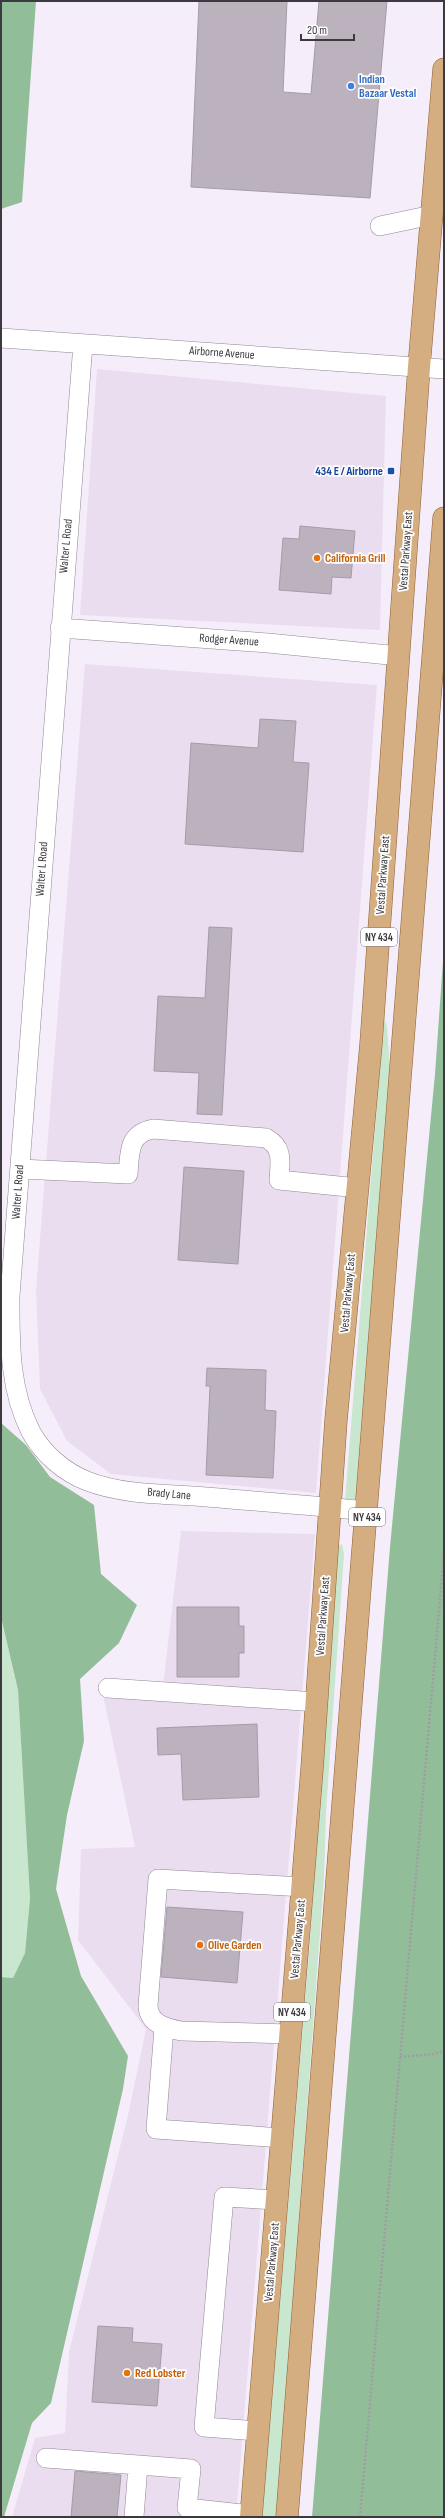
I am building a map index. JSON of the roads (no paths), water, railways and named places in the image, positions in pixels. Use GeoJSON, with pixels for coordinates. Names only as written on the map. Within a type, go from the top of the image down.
{"type":"FeatureCollection","features":[{"type":"Feature","properties":{"kind":"main road","name":"Vestal Parkway East"},"geometry":{"type":"LineString","coordinates":[[251,2516],[303,1888],[330,1507],[372,1036],[419,367],[444,69]]}},
{"type":"Feature","properties":{"kind":"main road","name":"NY 434"},"geometry":{"type":"LineString","coordinates":[[287,2517],[444,518]]}},
{"type":"Feature","properties":{"kind":"street"},"geometry":{"type":"LineString","coordinates":[[380,226],[432,215]]}},
{"type":"Feature","properties":{"kind":"street","name":"Airborne Avenue"},"geometry":{"type":"LineString","coordinates":[[1,338],[444,368]]}},
{"type":"Feature","properties":{"kind":"street","name":"Walter L Road"},"geometry":{"type":"LineString","coordinates":[[9,1393],[10,1296],[60,628],[83,344]]}},
{"type":"Feature","properties":{"kind":"street","name":"Rodger Avenue"},"geometry":{"type":"LineString","coordinates":[[60,628],[268,643],[399,656]]}},
{"type":"Feature","properties":{"kind":"street"},"geometry":{"type":"LineString","coordinates":[[20,1169],[128,1174],[131,1146],[136,1137],[142,1131],[153,1129],[266,1138],[275,1143],[280,1153],[279,1180],[358,1188]]}},
{"type":"Feature","properties":{"kind":"street","name":"Brady Lane"},"geometry":{"type":"LineString","coordinates":[[9,1393],[32,1433],[54,1461],[70,1473],[89,1481],[112,1488],[158,1493],[367,1511]]}},
{"type":"Feature","properties":{"kind":"street"},"geometry":{"type":"LineString","coordinates":[[108,1688],[317,1702]]}},
{"type":"Feature","properties":{"kind":"street"},"geometry":{"type":"LineString","coordinates":[[291,2034],[181,2031],[164,2028],[149,2013],[148,2006],[158,1879],[303,1888]]}},
{"type":"Feature","properties":{"kind":"street"},"geometry":{"type":"LineString","coordinates":[[164,2028],[156,2129],[282,2138]]}},
{"type":"Feature","properties":{"kind":"street"},"geometry":{"type":"LineString","coordinates":[[258,2431],[204,2427],[224,2197],[277,2200]]}},
{"type":"Feature","properties":{"kind":"street"},"geometry":{"type":"LineString","coordinates":[[46,2458],[190,2469],[187,2512],[251,2516]]}},
{"type":"Feature","properties":{"kind":"street"},"geometry":{"type":"LineString","coordinates":[[134,2517],[138,2465]]}},
{"type":"Feature","properties":{"kind":"place","name":"Indian Bazaar Vestal"},"geometry":{"type":"Point","coordinates":[351,86]}},
{"type":"Feature","properties":{"kind":"place","name":"434 E / Airborne"},"geometry":{"type":"Point","coordinates":[391,471]}},
{"type":"Feature","properties":{"kind":"place","name":"California Grill"},"geometry":{"type":"Point","coordinates":[317,558]}},
{"type":"Feature","properties":{"kind":"place","name":"Olive Garden"},"geometry":{"type":"Point","coordinates":[200,1945]}},
{"type":"Feature","properties":{"kind":"place","name":"Red Lobster"},"geometry":{"type":"Point","coordinates":[127,2373]}}]}
